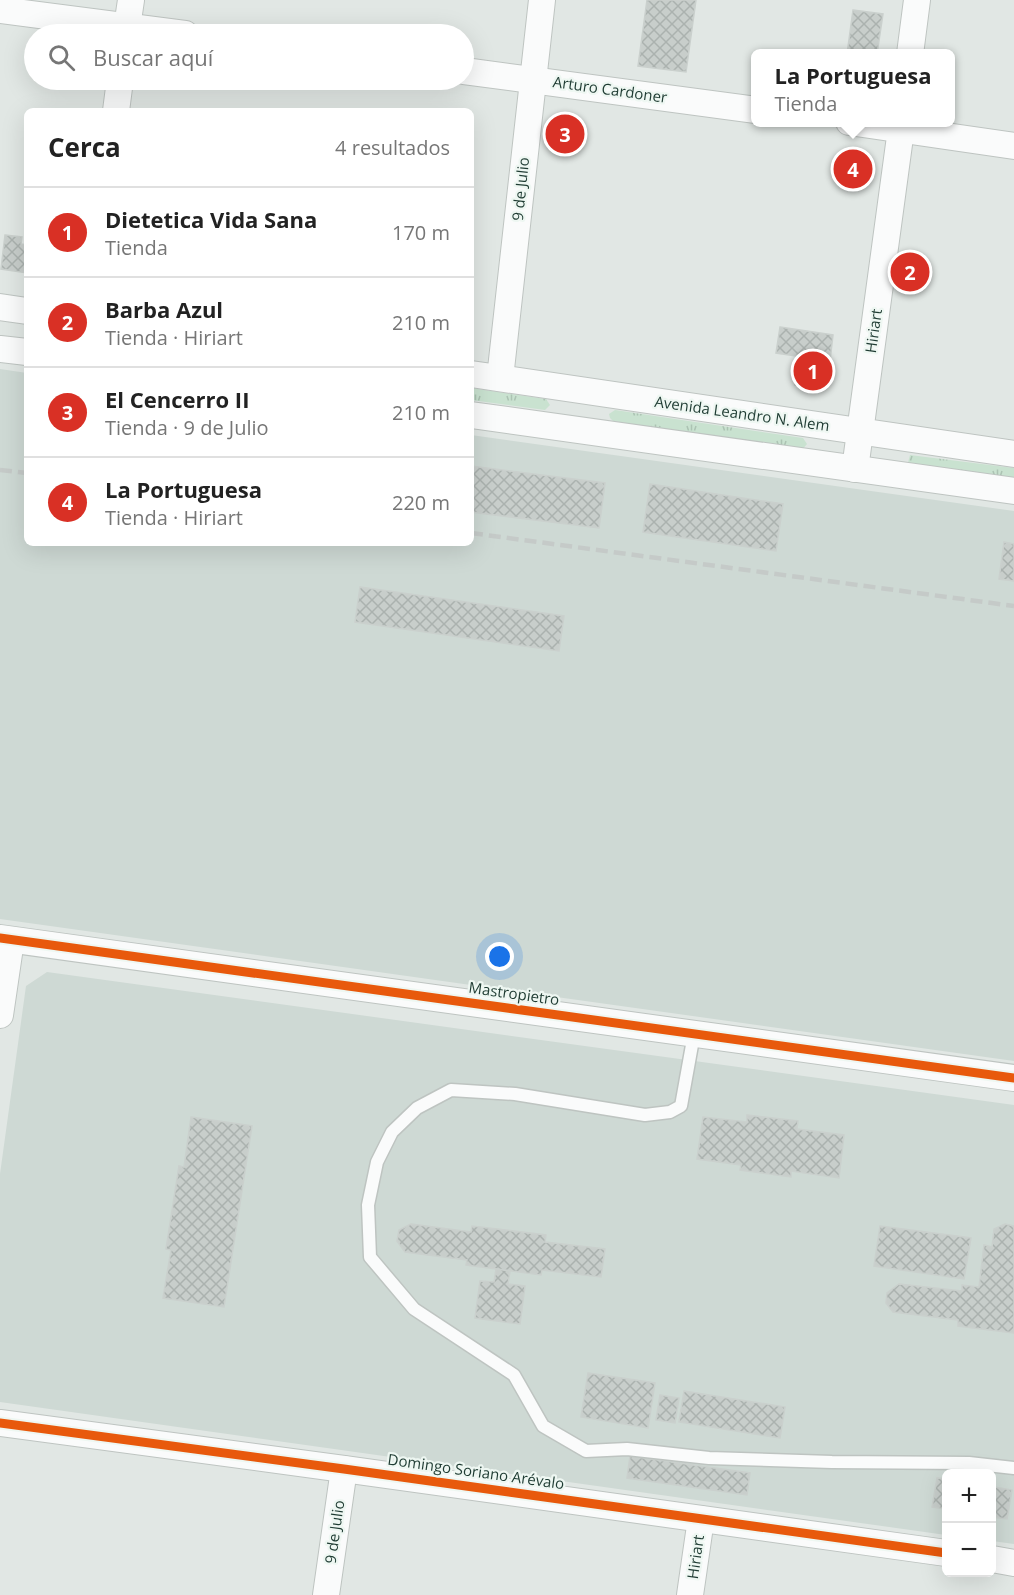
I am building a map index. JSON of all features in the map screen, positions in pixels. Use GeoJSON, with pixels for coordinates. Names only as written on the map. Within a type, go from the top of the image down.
{"type":"FeatureCollection","features":[{"type":"Feature","properties":{"kind":"street"},"geometry":{"type":"LineString","coordinates":[[128,24],[131,0]]}},
{"type":"Feature","properties":{"kind":"street","name":"9 de Julio"},"geometry":{"type":"LineString","coordinates":[[500,378],[542,0]]}},
{"type":"Feature","properties":{"kind":"street"},"geometry":{"type":"LineString","coordinates":[[911,49],[916,0]]}},
{"type":"Feature","properties":{"kind":"street"},"geometry":{"type":"LineString","coordinates":[[0,10],[85,24]]}},
{"type":"Feature","properties":{"kind":"street","name":"Arturo Cardoner"},"geometry":{"type":"LineString","coordinates":[[474,72],[751,109]]}},
{"type":"Feature","properties":{"kind":"street"},"geometry":{"type":"LineString","coordinates":[[116,108],[119,90]]}},
{"type":"Feature","properties":{"kind":"street","name":"Hiriart"},"geometry":{"type":"LineString","coordinates":[[855,469],[902,127]]}},
{"type":"Feature","properties":{"kind":"street"},"geometry":{"type":"LineString","coordinates":[[908,127],[1014,146]]}},
{"type":"Feature","properties":{"kind":"street"},"geometry":{"type":"LineString","coordinates":[[0,307],[24,311]]}},
{"type":"Feature","properties":{"kind":"street"},"geometry":{"type":"LineString","coordinates":[[0,349],[24,352]]}},
{"type":"Feature","properties":{"kind":"street","name":"Avenida Leandro N. Alem"},"geometry":{"type":"LineString","coordinates":[[474,374],[1014,454]]}},
{"type":"Feature","properties":{"kind":"street"},"geometry":{"type":"LineString","coordinates":[[583,431],[588,391]]}},
{"type":"Feature","properties":{"kind":"street"},"geometry":{"type":"LineString","coordinates":[[474,415],[1014,491]]}},
{"type":"Feature","properties":{"kind":"street"},"geometry":{"type":"LineString","coordinates":[[0,1016],[5,939]]}},
{"type":"Feature","properties":{"kind":"street","name":"Mastropietro"},"geometry":{"type":"LineString","coordinates":[[5,939],[1014,1078]]}},
{"type":"Feature","properties":{"kind":"street","name":"Domingo Soriano Arévalo"},"geometry":{"type":"LineString","coordinates":[[0,1424],[344,1469],[942,1552]]}},
{"type":"Feature","properties":{"kind":"street","name":"9 de Julio"},"geometry":{"type":"LineString","coordinates":[[326,1595],[344,1469]]}},
{"type":"Feature","properties":{"kind":"street","name":"Hiriart"},"geometry":{"type":"LineString","coordinates":[[690,1595],[701,1519]]}},
{"type":"Feature","properties":{"kind":"street"},"geometry":{"type":"LineString","coordinates":[[996,1560],[1014,1563]]}},
{"type":"Feature","properties":{"kind":"lane"},"geometry":{"type":"LineString","coordinates":[[694,1034],[681,1106],[669,1112],[645,1115],[515,1094],[451,1090],[417,1108],[392,1132],[377,1162],[368,1205],[370,1257],[414,1309],[514,1375],[543,1426],[586,1451],[627,1449],[709,1458],[969,1463],[1014,1468]]}},
{"type":"Feature","properties":{"kind":"shaded area"},"geometry":{"type":"Polygon","coordinates":[[[0,369],[24,373],[24,546],[474,546],[474,435],[1014,511],[1014,1061],[0,919],[0,369]]]}},
{"type":"Feature","properties":{"kind":"shaded area"},"geometry":{"type":"Polygon","coordinates":[[[47,972],[1014,1105],[1014,1544],[996,1542],[996,1469],[942,1469],[942,1534],[0,1402],[0,1174],[26,986],[47,972]]]}},
{"type":"Feature","properties":{"kind":"green space"},"geometry":{"type":"Polygon","coordinates":[[[474,388],[546,399],[550,405],[545,410],[474,400],[474,388]]]}},
{"type":"Feature","properties":{"kind":"green space"},"geometry":{"type":"Polygon","coordinates":[[[615,410],[803,438],[807,444],[802,450],[613,421],[609,414],[615,410]]]}},
{"type":"Feature","properties":{"kind":"green space"},"geometry":{"type":"Polygon","coordinates":[[[910,455],[1014,468],[1014,479],[912,466],[908,463],[910,455]]]}},
{"type":"Feature","properties":{"kind":"building"},"geometry":{"type":"Polygon","coordinates":[[[647,0],[696,0],[686,72],[638,66],[647,0]]]}},
{"type":"Feature","properties":{"kind":"building"},"geometry":{"type":"Polygon","coordinates":[[[853,10],[883,14],[878,49],[848,49],[853,10]]]}},
{"type":"Feature","properties":{"kind":"building"},"geometry":{"type":"Polygon","coordinates":[[[5,235],[22,237],[24,273],[1,269],[5,235]]]}},
{"type":"Feature","properties":{"kind":"building"},"geometry":{"type":"Polygon","coordinates":[[[780,327],[833,335],[830,361],[776,353],[780,327]]]}},
{"type":"Feature","properties":{"kind":"building"},"geometry":{"type":"Polygon","coordinates":[[[800,356],[830,361],[826,381],[818,389],[795,385],[800,356]]]}},
{"type":"Feature","properties":{"kind":"building"},"geometry":{"type":"Polygon","coordinates":[[[474,466],[605,483],[599,528],[474,512],[474,466]]]}},
{"type":"Feature","properties":{"kind":"building"},"geometry":{"type":"Polygon","coordinates":[[[650,484],[783,504],[776,551],[643,532],[650,484]]]}},
{"type":"Feature","properties":{"kind":"building"},"geometry":{"type":"Polygon","coordinates":[[[1004,542],[1014,544],[1014,581],[999,579],[1004,542]]]}},
{"type":"Feature","properties":{"kind":"building"},"geometry":{"type":"Polygon","coordinates":[[[360,587],[564,616],[559,651],[355,622],[360,587]]]}},
{"type":"Feature","properties":{"kind":"building"},"geometry":{"type":"Polygon","coordinates":[[[747,1115],[798,1121],[797,1129],[844,1135],[839,1178],[791,1171],[791,1177],[740,1170],[741,1165],[697,1159],[703,1117],[747,1122],[747,1115]]]}},
{"type":"Feature","properties":{"kind":"building"},"geometry":{"type":"Polygon","coordinates":[[[191,1117],[252,1126],[224,1307],[163,1298],[171,1250],[166,1249],[179,1166],[184,1167],[191,1117]]]}},
{"type":"Feature","properties":{"kind":"building"},"geometry":{"type":"Polygon","coordinates":[[[411,1224],[471,1232],[472,1226],[546,1235],[545,1242],[605,1249],[601,1277],[542,1270],[541,1275],[466,1265],[467,1260],[405,1252],[397,1241],[399,1230],[411,1224]]]}},
{"type":"Feature","properties":{"kind":"building"},"geometry":{"type":"Polygon","coordinates":[[[1005,1224],[1014,1226],[1014,1333],[958,1326],[958,1320],[893,1312],[886,1303],[887,1293],[899,1284],[962,1291],[962,1285],[979,1287],[984,1245],[992,1247],[994,1229],[1005,1224]]]}},
{"type":"Feature","properties":{"kind":"building"},"geometry":{"type":"Polygon","coordinates":[[[880,1226],[971,1238],[964,1279],[874,1266],[880,1226]]]}},
{"type":"Feature","properties":{"kind":"building"},"geometry":{"type":"Polygon","coordinates":[[[496,1269],[510,1271],[508,1284],[525,1286],[520,1324],[475,1318],[480,1281],[494,1282],[496,1269]]]}},
{"type":"Feature","properties":{"kind":"building"},"geometry":{"type":"Polygon","coordinates":[[[588,1373],[655,1383],[648,1428],[581,1417],[588,1373]]]}},
{"type":"Feature","properties":{"kind":"building"},"geometry":{"type":"Polygon","coordinates":[[[684,1391],[785,1407],[780,1438],[679,1422],[684,1391]]]}},
{"type":"Feature","properties":{"kind":"building"},"geometry":{"type":"Polygon","coordinates":[[[660,1395],[679,1398],[675,1423],[656,1420],[660,1395]]]}},
{"type":"Feature","properties":{"kind":"building"},"geometry":{"type":"Polygon","coordinates":[[[630,1456],[750,1473],[747,1495],[627,1478],[630,1456]]]}},
{"type":"Feature","properties":{"kind":"building"},"geometry":{"type":"Polygon","coordinates":[[[937,1478],[942,1479],[942,1508],[932,1507],[937,1478]]]}},
{"type":"Feature","properties":{"kind":"building"},"geometry":{"type":"Polygon","coordinates":[[[996,1487],[1012,1490],[1007,1519],[996,1518],[996,1487]]]}},
{"type":"Feature","properties":{"kind":"railway"},"geometry":{"type":"LineString","coordinates":[[0,470],[24,473]]}},
{"type":"Feature","properties":{"kind":"railway"},"geometry":{"type":"LineString","coordinates":[[474,533],[1014,606]]}},
{"type":"Feature","properties":{"kind":"cycle path"},"geometry":{"type":"LineString","coordinates":[[0,938],[1014,1078]]}},
{"type":"Feature","properties":{"kind":"cycle path"},"geometry":{"type":"LineString","coordinates":[[0,1423],[942,1552]]}},
{"type":"Feature","properties":{"kind":"place","name":"El Cencerro II"},"geometry":{"type":"Point","coordinates":[565,134]}},
{"type":"Feature","properties":{"kind":"place","name":"La Portuguesa"},"geometry":{"type":"Point","coordinates":[853,169]}},
{"type":"Feature","properties":{"kind":"place","name":"Barba Azul"},"geometry":{"type":"Point","coordinates":[910,272]}},
{"type":"Feature","properties":{"kind":"place","name":"Dietetica Vida Sana"},"geometry":{"type":"Point","coordinates":[813,371]}}]}
